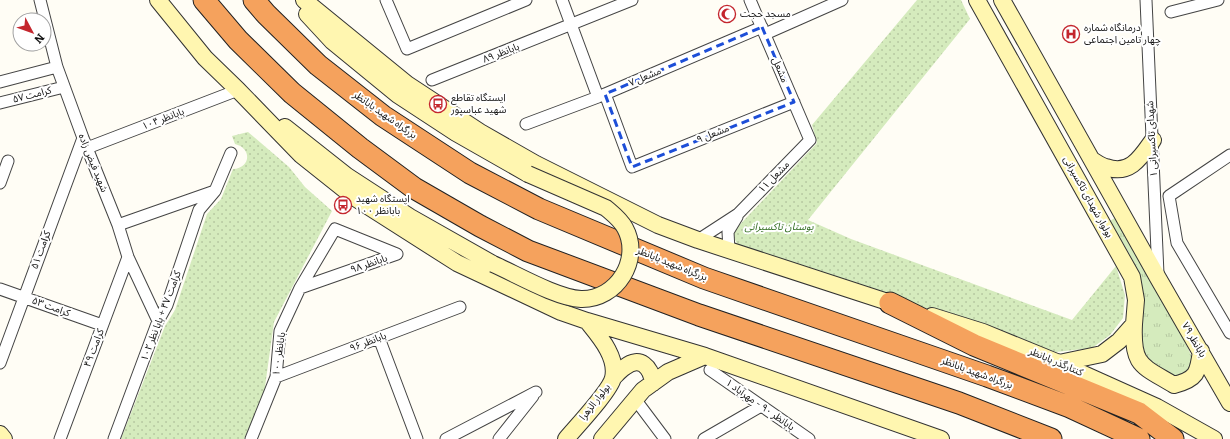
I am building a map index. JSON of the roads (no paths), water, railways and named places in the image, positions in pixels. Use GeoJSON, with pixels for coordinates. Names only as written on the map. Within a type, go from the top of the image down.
{"type":"FeatureCollection","features":[{"type":"Feature","properties":{"kind":"highway"},"geometry":{"type":"LineString","coordinates":[[204,0],[238,40],[292,93],[360,148],[414,188],[480,226],[528,251],[700,315],[959,403],[1051,439]]}},
{"type":"Feature","properties":{"kind":"highway","name":"بزرگراه شهید بابانظر"},"geometry":{"type":"LineString","coordinates":[[254,0],[266,14],[318,65],[383,116],[470,172],[539,209],[704,278],[987,376],[1070,407],[1139,439]]}},
{"type":"Feature","properties":{"kind":"highway"},"geometry":{"type":"LineString","coordinates":[[890,303],[974,346],[1139,413],[1172,439]]}},
{"type":"Feature","properties":{"kind":"main road"},"geometry":{"type":"LineString","coordinates":[[158,0],[205,58],[301,155],[355,198],[458,263],[561,312],[708,363],[942,439]]}},
{"type":"Feature","properties":{"kind":"main road"},"geometry":{"type":"LineString","coordinates":[[238,90],[348,176],[410,217],[494,264],[568,297],[582,299],[596,297],[609,291],[619,281],[627,269],[630,256],[630,241],[625,228],[617,217],[606,208],[528,174],[456,132],[398,95],[332,41],[295,0]]}},
{"type":"Feature","properties":{"kind":"main road","name":"کنتارگذر بابانظر"},"geometry":{"type":"LineString","coordinates":[[304,0],[408,84],[480,132],[536,164],[658,225],[728,250],[983,332],[1059,363],[1157,407],[1214,439]]}},
{"type":"Feature","properties":{"kind":"main road","name":"بولوار شهدای تاکسیرانی"},"geometry":{"type":"LineString","coordinates":[[977,0],[1132,277],[1136,300],[1133,343],[1136,355],[1144,367],[1174,385],[1187,382],[1194,375],[1199,366],[1201,351]]}},
{"type":"Feature","properties":{"kind":"main road"},"geometry":{"type":"LineString","coordinates":[[1002,0],[1158,278]]}},
{"type":"Feature","properties":{"kind":"main road"},"geometry":{"type":"LineString","coordinates":[[1092,160],[1106,167],[1120,170],[1134,165],[1143,156],[1153,140]]}},
{"type":"Feature","properties":{"kind":"main road","name":"بابانظر ۷۹"},"geometry":{"type":"LineString","coordinates":[[1158,278],[1230,403]]}},
{"type":"Feature","properties":{"kind":"main road","name":"بولوار الزهرا"},"geometry":{"type":"LineString","coordinates":[[566,439],[608,388],[613,378],[612,360],[599,335],[587,321]]}},
{"type":"Feature","properties":{"kind":"main road"},"geometry":{"type":"LineString","coordinates":[[1059,363],[1102,354],[1120,341],[1134,324]]}},
{"type":"Feature","properties":{"kind":"main road"},"geometry":{"type":"LineString","coordinates":[[613,378],[626,366],[639,362],[645,365],[652,373],[653,382]]}},
{"type":"Feature","properties":{"kind":"main road"},"geometry":{"type":"LineString","coordinates":[[602,439],[643,390],[653,382],[668,372],[708,363]]}},
{"type":"Feature","properties":{"kind":"main road"},"geometry":{"type":"LineString","coordinates":[[0,434],[4,439]]}},
{"type":"Feature","properties":{"kind":"street","name":"شهید فیض زاده"},"geometry":{"type":"LineString","coordinates":[[40,0],[57,67],[64,87],[118,225],[128,257],[158,321]]}},
{"type":"Feature","properties":{"kind":"street"},"geometry":{"type":"LineString","coordinates":[[386,0],[408,49],[526,0]]}},
{"type":"Feature","properties":{"kind":"street"},"geometry":{"type":"LineString","coordinates":[[562,0],[601,95]]}},
{"type":"Feature","properties":{"kind":"street","name":"بابانظر ۸۹"},"geometry":{"type":"LineString","coordinates":[[432,80],[632,0]]}},
{"type":"Feature","properties":{"kind":"street","name":"مشعل"},"geometry":{"type":"LineString","coordinates":[[750,0],[810,140]]}},
{"type":"Feature","properties":{"kind":"street","name":"مشعل ۷"},"geometry":{"type":"LineString","coordinates":[[526,124],[842,0]]}},
{"type":"Feature","properties":{"kind":"street","name":"شهدای تاکسیرانی ۱"},"geometry":{"type":"LineString","coordinates":[[1146,0],[1158,278]]}},
{"type":"Feature","properties":{"kind":"street"},"geometry":{"type":"LineString","coordinates":[[1172,12],[1218,0]]}},
{"type":"Feature","properties":{"kind":"street"},"geometry":{"type":"LineString","coordinates":[[0,82],[57,67]]}},
{"type":"Feature","properties":{"kind":"street","name":"کرامت ۵۷"},"geometry":{"type":"LineString","coordinates":[[0,102],[64,87]]}},
{"type":"Feature","properties":{"kind":"street","name":"بابانظر ۱۰۴"},"geometry":{"type":"LineString","coordinates":[[85,143],[238,90]]}},
{"type":"Feature","properties":{"kind":"street","name":"مشعل ۹"},"geometry":{"type":"LineString","coordinates":[[601,95],[632,167],[794,102]]}},
{"type":"Feature","properties":{"kind":"street","name":"مشعل ۱۱"},"geometry":{"type":"LineString","coordinates":[[738,214],[810,140]]}},
{"type":"Feature","properties":{"kind":"street","name":"کرامت ۵۱"},"geometry":{"type":"LineString","coordinates":[[0,363],[24,297],[85,143]]}},
{"type":"Feature","properties":{"kind":"street","name":"کرامت ۴۷ + بابا نظر ۱۰۲"},"geometry":{"type":"LineString","coordinates":[[114,439],[158,321],[167,305],[199,210],[215,191],[231,153]]}},
{"type":"Feature","properties":{"kind":"street"},"geometry":{"type":"LineString","coordinates":[[1228,326],[1176,243],[1169,196],[1230,155]]}},
{"type":"Feature","properties":{"kind":"street"},"geometry":{"type":"LineString","coordinates":[[0,183],[8,161]]}},
{"type":"Feature","properties":{"kind":"street"},"geometry":{"type":"LineString","coordinates":[[118,225],[215,191]]}},
{"type":"Feature","properties":{"kind":"street"},"geometry":{"type":"LineString","coordinates":[[698,240],[738,214]]}},
{"type":"Feature","properties":{"kind":"street"},"geometry":{"type":"LineString","coordinates":[[728,250],[728,232],[738,214]]}},
{"type":"Feature","properties":{"kind":"street","name":"بابانظر ۱۰۰"},"geometry":{"type":"LineString","coordinates":[[251,439],[276,377],[280,331],[300,288],[335,229]]}},
{"type":"Feature","properties":{"kind":"street","name":"بابانظر ۹۸"},"geometry":{"type":"LineString","coordinates":[[300,288],[397,254],[335,229]]}},
{"type":"Feature","properties":{"kind":"street","name":"کرامت ۴۹"},"geometry":{"type":"LineString","coordinates":[[60,439],[128,257]]}},
{"type":"Feature","properties":{"kind":"street","name":"کرامت ۵۳"},"geometry":{"type":"LineString","coordinates":[[0,289],[102,325]]}},
{"type":"Feature","properties":{"kind":"street","name":"بابانظر ۹۶"},"geometry":{"type":"LineString","coordinates":[[276,377],[460,307]]}},
{"type":"Feature","properties":{"kind":"street"},"geometry":{"type":"LineString","coordinates":[[379,338],[417,439]]}},
{"type":"Feature","properties":{"kind":"street","name":"بابانظر ۹۰ - مهرآباد ۱"},"geometry":{"type":"LineString","coordinates":[[708,363],[761,406],[809,439]]}},
{"type":"Feature","properties":{"kind":"street"},"geometry":{"type":"LineString","coordinates":[[446,439],[536,392],[499,439]]}},
{"type":"Feature","properties":{"kind":"street"},"geometry":{"type":"LineString","coordinates":[[635,399],[665,439]]}},
{"type":"Feature","properties":{"kind":"street"},"geometry":{"type":"LineString","coordinates":[[704,439],[761,406]]}},
{"type":"Feature","properties":{"kind":"place","name":"مسجد حجت"},"geometry":{"type":"Point","coordinates":[727,14]}},
{"type":"Feature","properties":{"kind":"place","name":"درمانگاه شماره چهار تامین اجتماعی"},"geometry":{"type":"Point","coordinates":[1071,34]}},
{"type":"Feature","properties":{"kind":"place","name":"ایستگاه تقاطع شهید عباسپور"},"geometry":{"type":"Point","coordinates":[438,104]}},
{"type":"Feature","properties":{"kind":"place","name":"ایستگاه شهید بابانظر ۱۰۰"},"geometry":{"type":"Point","coordinates":[343,205]}},
{"type":"Feature","properties":{"kind":"park label","name":"بوستان تاکسیرانی"},"geometry":{"type":"Point","coordinates":[779,227]}}]}
